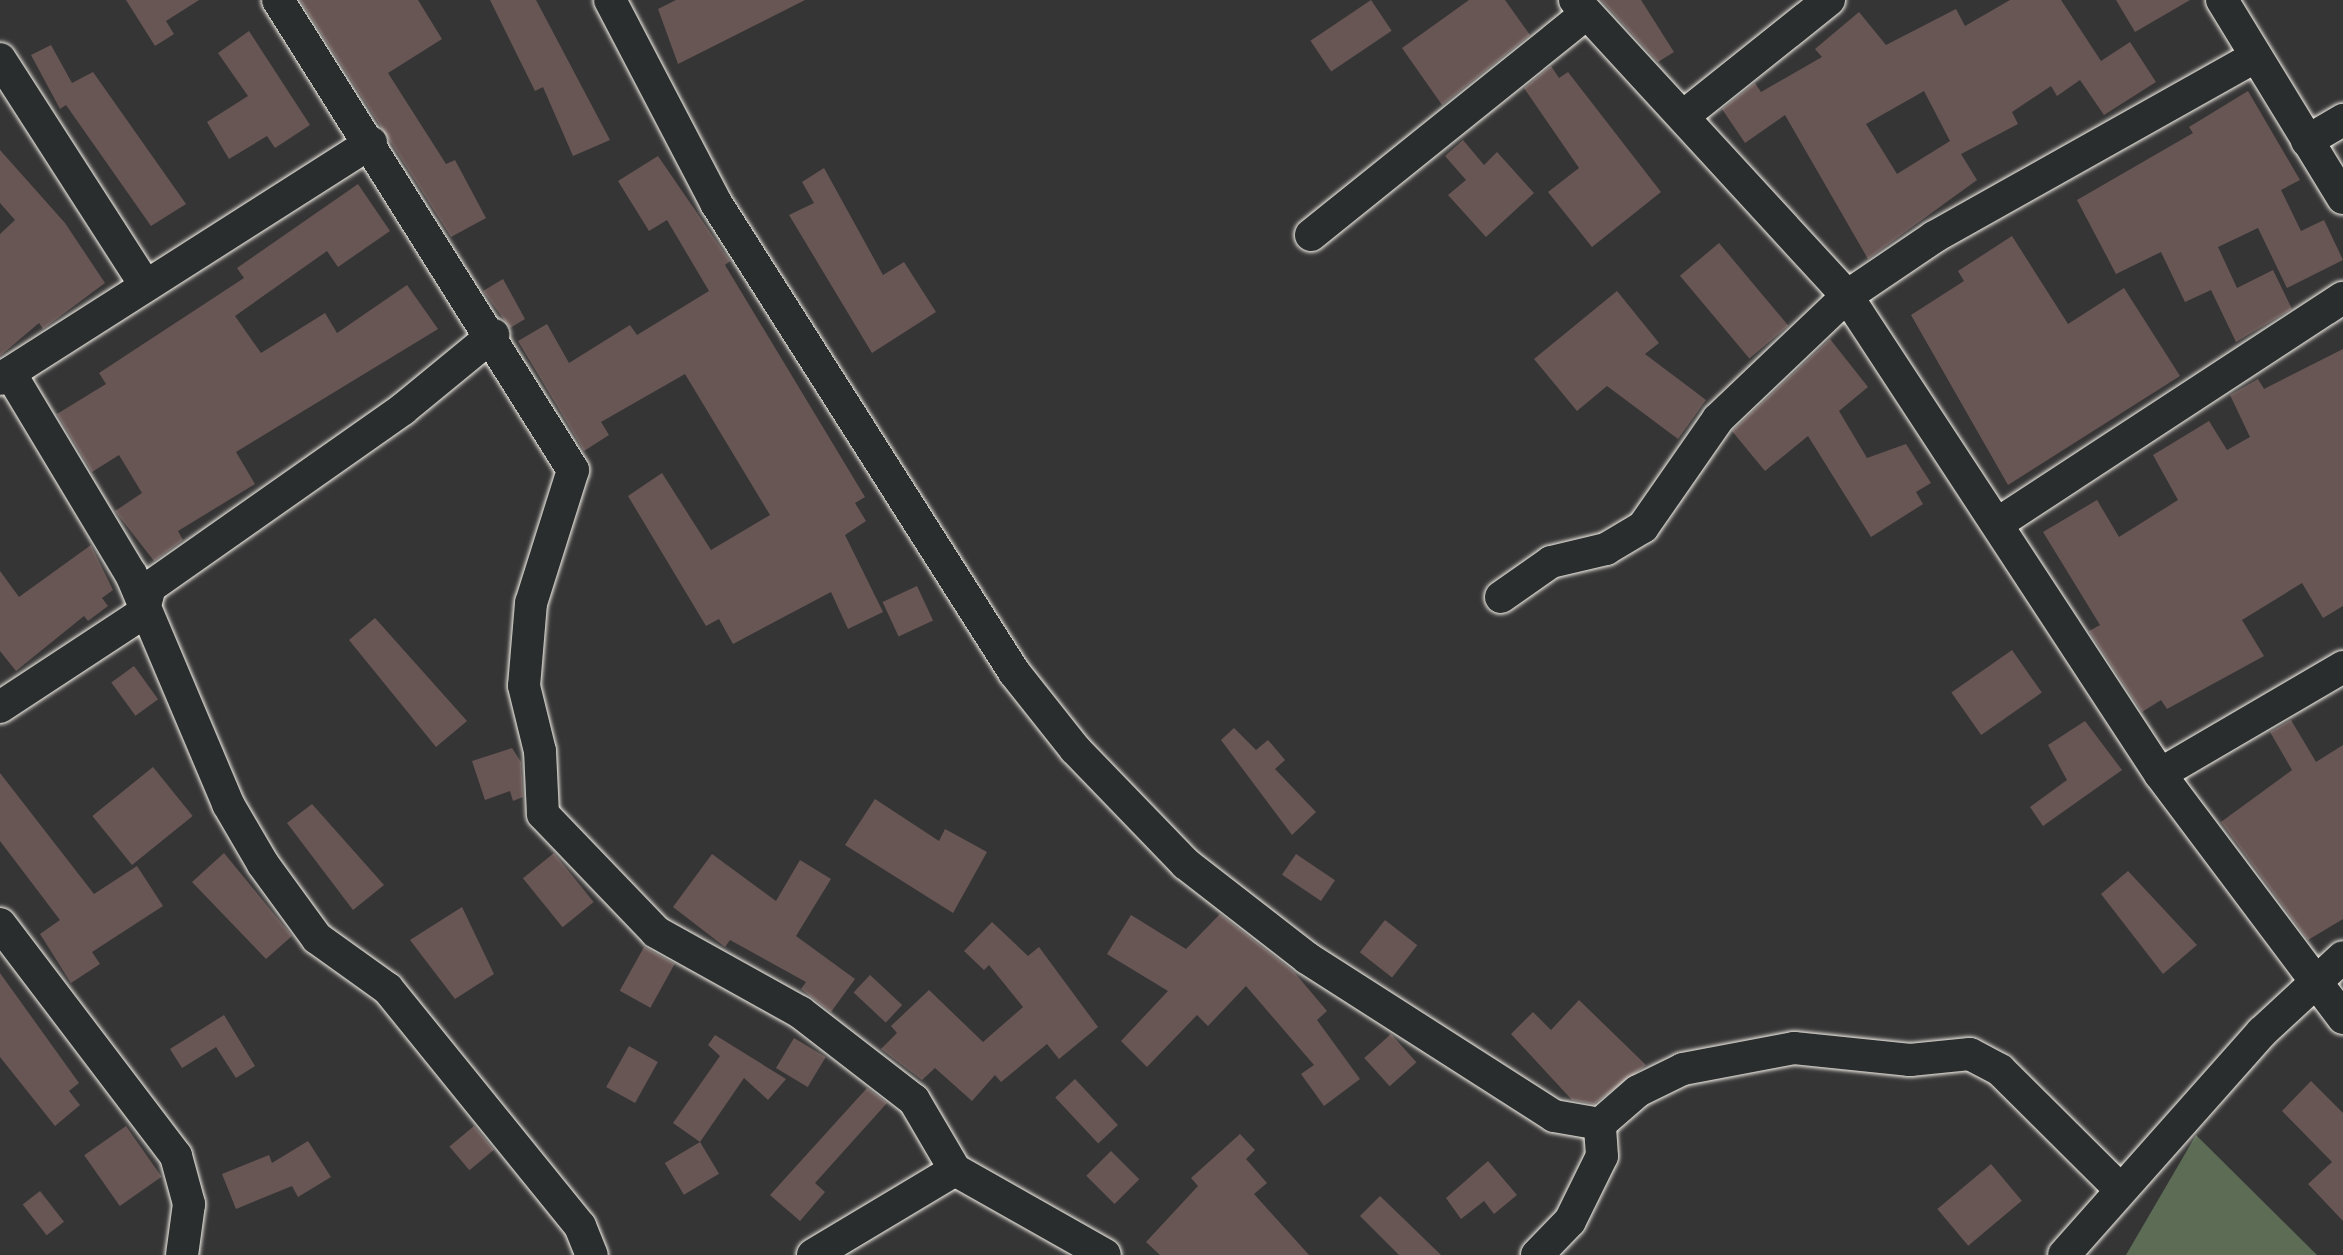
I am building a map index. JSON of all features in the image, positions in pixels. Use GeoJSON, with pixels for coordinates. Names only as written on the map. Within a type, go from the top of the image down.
{"type":"FeatureCollection","features":[{"type":"Feature","properties":{"kind":"street"},"geometry":{"type":"LineString","coordinates":[[278,0],[493,335],[573,470],[531,603],[524,686],[540,751],[543,814],[656,932],[800,1012],[914,1100],[955,1170],[1105,1255]]}},
{"type":"Feature","properties":{"kind":"street"},"geometry":{"type":"LineString","coordinates":[[610,0],[716,203],[801,342],[1014,672],[1075,749],[1186,864],[1307,958],[1508,1092],[1554,1116],[1600,1124],[1655,1080],[1694,1066],[1794,1048],[1910,1060],[1970,1054],[2000,1070],[2119,1188]]}},
{"type":"Feature","properties":{"kind":"street"},"geometry":{"type":"LineString","coordinates":[[1686,114],[1829,0]]}},
{"type":"Feature","properties":{"kind":"street"},"geometry":{"type":"LineString","coordinates":[[2222,0],[2343,198]]}},
{"type":"Feature","properties":{"kind":"street"},"geometry":{"type":"LineString","coordinates":[[1311,235],[1580,8],[1686,114],[1847,296],[2160,774],[2317,979],[2343,1018]]}},
{"type":"Feature","properties":{"kind":"street"},"geometry":{"type":"LineString","coordinates":[[1501,597],[1551,562],[1606,549],[1643,527],[1718,419],[1847,296],[1934,237],[2256,56]]}},
{"type":"Feature","properties":{"kind":"street"},"geometry":{"type":"LineString","coordinates":[[0,59],[143,282]]}},
{"type":"Feature","properties":{"kind":"street"},"geometry":{"type":"LineString","coordinates":[[2307,141],[2343,120]]}},
{"type":"Feature","properties":{"kind":"street"},"geometry":{"type":"LineString","coordinates":[[371,143],[143,282],[5,376],[131,574],[143,613],[175,666],[228,804],[263,864],[317,938],[388,989],[580,1226],[592,1255]]}},
{"type":"Feature","properties":{"kind":"street"},"geometry":{"type":"LineString","coordinates":[[1997,524],[2343,298]]}},
{"type":"Feature","properties":{"kind":"street"},"geometry":{"type":"LineString","coordinates":[[0,707],[143,613],[150,587],[403,409],[493,335]]}},
{"type":"Feature","properties":{"kind":"street"},"geometry":{"type":"LineString","coordinates":[[2160,774],[2343,667]]}},
{"type":"Feature","properties":{"kind":"street"},"geometry":{"type":"LineString","coordinates":[[0,924],[176,1156],[189,1204],[187,1250]]}},
{"type":"Feature","properties":{"kind":"street"},"geometry":{"type":"LineString","coordinates":[[2064,1255],[2119,1188],[2317,979],[2343,957]]}},
{"type":"Feature","properties":{"kind":"street"},"geometry":{"type":"LineString","coordinates":[[1537,1255],[1570,1221],[1602,1156],[1600,1124]]}},
{"type":"Feature","properties":{"kind":"street"},"geometry":{"type":"LineString","coordinates":[[813,1255],[955,1170]]}},
{"type":"Feature","properties":{"kind":"green space"},"geometry":{"type":"Polygon","coordinates":[[[2196,1135],[2317,1255],[2126,1255],[2196,1135]]]}},
{"type":"Feature","properties":{"kind":"building"},"geometry":{"type":"Polygon","coordinates":[[[126,0],[199,0],[166,21],[174,34],[155,46],[126,0]]]}},
{"type":"Feature","properties":{"kind":"building"},"geometry":{"type":"Polygon","coordinates":[[[300,0],[418,0],[442,39],[388,73],[446,164],[455,160],[486,218],[451,237],[300,0]]]}},
{"type":"Feature","properties":{"kind":"building"},"geometry":{"type":"Polygon","coordinates":[[[490,0],[536,0],[610,140],[573,156],[543,87],[535,91],[490,0]]]}},
{"type":"Feature","properties":{"kind":"building"},"geometry":{"type":"Polygon","coordinates":[[[676,0],[805,0],[678,64],[658,9],[676,0]]]}},
{"type":"Feature","properties":{"kind":"building"},"geometry":{"type":"Polygon","coordinates":[[[1371,0],[1392,31],[1331,71],[1310,41],[1371,0]]]}},
{"type":"Feature","properties":{"kind":"building"},"geometry":{"type":"Polygon","coordinates":[[[1469,0],[1505,0],[1530,35],[1442,105],[1402,48],[1469,0]]]}},
{"type":"Feature","properties":{"kind":"building"},"geometry":{"type":"Polygon","coordinates":[[[1601,0],[1641,0],[1674,52],[1658,62],[1601,0]]]}},
{"type":"Feature","properties":{"kind":"building"},"geometry":{"type":"Polygon","coordinates":[[[2010,0],[2061,0],[2101,61],[2130,42],[2156,82],[2104,115],[2080,80],[2057,96],[2051,86],[2012,112],[2018,124],[1961,154],[1977,180],[1868,259],[1785,115],[1745,143],[1722,109],[1755,83],[1761,92],[1822,57],[1815,49],[1859,12],[1886,45],[1956,9],[1965,26],[2010,0]],[[1924,91],[1866,124],[1897,174],[1950,141],[1924,91]]]}},
{"type":"Feature","properties":{"kind":"building"},"geometry":{"type":"Polygon","coordinates":[[[2116,0],[2190,0],[2135,32],[2116,0]]]}},
{"type":"Feature","properties":{"kind":"building"},"geometry":{"type":"Polygon","coordinates":[[[249,31],[310,125],[275,148],[267,136],[229,159],[207,122],[248,96],[218,53],[249,31]]]}},
{"type":"Feature","properties":{"kind":"building"},"geometry":{"type":"Polygon","coordinates":[[[51,45],[72,83],[93,72],[186,204],[151,226],[66,105],[60,109],[31,55],[51,45]]]}},
{"type":"Feature","properties":{"kind":"building"},"geometry":{"type":"Polygon","coordinates":[[[1551,66],[1559,78],[1568,72],[1661,192],[1592,247],[1548,192],[1579,168],[1524,88],[1551,66]]]}},
{"type":"Feature","properties":{"kind":"building"},"geometry":{"type":"Polygon","coordinates":[[[2248,91],[2300,180],[2281,190],[2301,231],[2324,220],[2343,260],[2287,288],[2258,228],[2218,247],[2237,288],[2273,270],[2292,309],[2236,342],[2211,290],[2185,302],[2161,252],[2116,274],[2077,200],[2193,133],[2189,127],[2248,91]]]}},
{"type":"Feature","properties":{"kind":"building"},"geometry":{"type":"Polygon","coordinates":[[[1463,140],[1484,165],[1497,152],[1534,193],[1486,237],[1448,195],[1466,180],[1445,156],[1463,140]]]}},
{"type":"Feature","properties":{"kind":"building"},"geometry":{"type":"Polygon","coordinates":[[[0,150],[65,223],[105,283],[43,329],[39,323],[0,356],[0,234],[15,220],[0,203],[0,150]]]}},
{"type":"Feature","properties":{"kind":"building"},"geometry":{"type":"Polygon","coordinates":[[[658,156],[730,261],[725,265],[865,497],[855,503],[866,521],[845,535],[883,612],[848,629],[831,592],[733,644],[719,619],[706,626],[628,496],[662,473],[711,550],[770,515],[685,374],[601,422],[609,435],[584,451],[518,341],[547,324],[569,363],[630,325],[637,335],[709,291],[667,220],[649,231],[618,181],[658,156]]]}},
{"type":"Feature","properties":{"kind":"building"},"geometry":{"type":"Polygon","coordinates":[[[824,168],[883,275],[904,262],[936,312],[872,353],[789,215],[814,203],[802,182],[824,168]]]}},
{"type":"Feature","properties":{"kind":"building"},"geometry":{"type":"Polygon","coordinates":[[[358,184],[390,231],[338,267],[327,251],[235,316],[261,353],[325,313],[337,333],[407,285],[438,329],[236,452],[255,484],[178,531],[183,540],[154,561],[115,511],[142,493],[119,455],[92,472],[57,414],[106,384],[99,373],[244,278],[237,268],[358,184]]]}},
{"type":"Feature","properties":{"kind":"building"},"geometry":{"type":"Polygon","coordinates":[[[2012,236],[2068,324],[2124,288],[2180,376],[2008,485],[1911,315],[1964,281],[1958,271],[2012,236]]]}},
{"type":"Feature","properties":{"kind":"building"},"geometry":{"type":"Polygon","coordinates":[[[1719,243],[1788,326],[1749,359],[1680,276],[1719,243]]]}},
{"type":"Feature","properties":{"kind":"building"},"geometry":{"type":"Polygon","coordinates":[[[503,279],[525,319],[510,328],[483,291],[503,279]]]}},
{"type":"Feature","properties":{"kind":"building"},"geometry":{"type":"Polygon","coordinates":[[[1617,291],[1659,343],[1645,354],[1706,400],[1678,439],[1607,386],[1577,411],[1534,359],[1617,291]]]}},
{"type":"Feature","properties":{"kind":"building"},"geometry":{"type":"Polygon","coordinates":[[[1830,339],[1868,387],[1839,411],[1867,458],[1906,444],[1931,483],[1916,492],[1923,504],[1871,537],[1808,436],[1765,471],[1732,431],[1830,339]]]}},
{"type":"Feature","properties":{"kind":"building"},"geometry":{"type":"Polygon","coordinates":[[[2343,349],[2343,606],[2323,618],[2302,583],[2242,620],[2264,656],[2167,709],[2161,700],[2142,712],[2089,631],[2100,625],[2043,532],[2097,500],[2119,537],[2178,500],[2153,455],[2209,421],[2227,450],[2250,437],[2230,395],[2258,379],[2264,389],[2343,349]]]}},
{"type":"Feature","properties":{"kind":"building"},"geometry":{"type":"Polygon","coordinates":[[[91,545],[113,590],[102,598],[108,606],[88,621],[84,616],[16,671],[0,651],[0,571],[19,597],[91,545]]]}},
{"type":"Feature","properties":{"kind":"building"},"geometry":{"type":"Polygon","coordinates":[[[917,586],[933,620],[899,636],[883,602],[917,586]]]}},
{"type":"Feature","properties":{"kind":"building"},"geometry":{"type":"Polygon","coordinates":[[[375,618],[467,721],[436,747],[349,640],[375,618]]]}},
{"type":"Feature","properties":{"kind":"building"},"geometry":{"type":"Polygon","coordinates":[[[2012,650],[2042,693],[1981,735],[1951,692],[2012,650]]]}},
{"type":"Feature","properties":{"kind":"building"},"geometry":{"type":"Polygon","coordinates":[[[134,666],[158,699],[135,716],[111,682],[134,666]]]}},
{"type":"Feature","properties":{"kind":"building"},"geometry":{"type":"Polygon","coordinates":[[[2291,720],[2316,762],[2343,745],[2343,919],[2308,940],[2221,822],[2292,770],[2270,732],[2291,720]]]}},
{"type":"Feature","properties":{"kind":"building"},"geometry":{"type":"Polygon","coordinates":[[[2085,721],[2122,770],[2043,826],[2030,807],[2067,780],[2048,745],[2085,721]]]}},
{"type":"Feature","properties":{"kind":"building"},"geometry":{"type":"Polygon","coordinates":[[[1234,728],[1256,750],[1268,740],[1285,760],[1275,769],[1316,812],[1292,835],[1221,740],[1234,728]]]}},
{"type":"Feature","properties":{"kind":"building"},"geometry":{"type":"Polygon","coordinates":[[[512,748],[521,762],[523,797],[513,801],[510,791],[485,800],[472,761],[512,748]]]}},
{"type":"Feature","properties":{"kind":"building"},"geometry":{"type":"Polygon","coordinates":[[[153,767],[193,816],[132,865],[92,816],[153,767]]]}},
{"type":"Feature","properties":{"kind":"building"},"geometry":{"type":"Polygon","coordinates":[[[0,773],[94,894],[137,866],[163,906],[92,952],[100,964],[71,983],[40,934],[60,920],[0,841],[0,773]]]}},
{"type":"Feature","properties":{"kind":"building"},"geometry":{"type":"Polygon","coordinates":[[[875,799],[939,841],[945,829],[987,852],[953,913],[845,845],[875,799]]]}},
{"type":"Feature","properties":{"kind":"building"},"geometry":{"type":"Polygon","coordinates":[[[312,804],[384,885],[353,910],[287,823],[312,804]]]}},
{"type":"Feature","properties":{"kind":"building"},"geometry":{"type":"Polygon","coordinates":[[[224,853],[292,936],[266,959],[192,882],[224,853]]]}},
{"type":"Feature","properties":{"kind":"building"},"geometry":{"type":"Polygon","coordinates":[[[554,853],[594,902],[563,927],[523,878],[554,853]]]}},
{"type":"Feature","properties":{"kind":"building"},"geometry":{"type":"Polygon","coordinates":[[[712,854],[776,901],[800,860],[831,879],[796,936],[855,979],[831,1012],[801,989],[806,982],[730,940],[725,947],[673,907],[712,854]]]}},
{"type":"Feature","properties":{"kind":"building"},"geometry":{"type":"Polygon","coordinates":[[[1296,854],[1335,880],[1321,901],[1282,875],[1296,854]]]}},
{"type":"Feature","properties":{"kind":"building"},"geometry":{"type":"Polygon","coordinates":[[[2128,871],[2197,945],[2163,974],[2101,894],[2128,871]]]}},
{"type":"Feature","properties":{"kind":"building"},"geometry":{"type":"Polygon","coordinates":[[[462,907],[494,974],[455,999],[410,940],[462,907]]]}},
{"type":"Feature","properties":{"kind":"building"},"geometry":{"type":"Polygon","coordinates":[[[1220,914],[1294,972],[1327,1011],[1317,1020],[1360,1079],[1324,1106],[1301,1074],[1314,1065],[1246,986],[1208,1026],[1197,1015],[1147,1067],[1121,1041],[1168,991],[1107,954],[1131,915],[1186,949],[1220,914]]]}},
{"type":"Feature","properties":{"kind":"building"},"geometry":{"type":"Polygon","coordinates":[[[1385,920],[1417,945],[1392,978],[1360,952],[1385,920]]]}},
{"type":"Feature","properties":{"kind":"building"},"geometry":{"type":"Polygon","coordinates":[[[992,922],[1028,956],[1039,947],[1098,1027],[1059,1059],[1047,1044],[1001,1082],[995,1075],[972,1101],[935,1068],[922,1080],[881,1049],[897,1033],[891,1026],[929,990],[983,1042],[1023,1007],[989,965],[984,970],[964,951],[992,922]]]}},
{"type":"Feature","properties":{"kind":"building"},"geometry":{"type":"Polygon","coordinates":[[[644,947],[675,964],[650,1008],[620,991],[644,947]]]}},
{"type":"Feature","properties":{"kind":"building"},"geometry":{"type":"Polygon","coordinates":[[[0,973],[79,1083],[69,1091],[80,1105],[55,1126],[0,1057],[0,973]]]}},
{"type":"Feature","properties":{"kind":"building"},"geometry":{"type":"Polygon","coordinates":[[[870,975],[902,1005],[886,1023],[854,993],[870,975]]]}},
{"type":"Feature","properties":{"kind":"building"},"geometry":{"type":"Polygon","coordinates":[[[1579,1000],[1646,1065],[1594,1104],[1572,1100],[1511,1034],[1533,1012],[1551,1030],[1579,1000]]]}},
{"type":"Feature","properties":{"kind":"building"},"geometry":{"type":"Polygon","coordinates":[[[224,1015],[255,1066],[236,1078],[216,1047],[182,1068],[170,1049],[224,1015]]]}},
{"type":"Feature","properties":{"kind":"building"},"geometry":{"type":"Polygon","coordinates":[[[1391,1034],[1416,1062],[1390,1086],[1364,1058],[1391,1034]]]}},
{"type":"Feature","properties":{"kind":"building"},"geometry":{"type":"Polygon","coordinates":[[[715,1035],[786,1079],[768,1100],[744,1078],[700,1142],[673,1123],[720,1056],[708,1045],[715,1035]]]}},
{"type":"Feature","properties":{"kind":"building"},"geometry":{"type":"Polygon","coordinates":[[[794,1038],[826,1057],[808,1087],[776,1068],[794,1038]]]}},
{"type":"Feature","properties":{"kind":"building"},"geometry":{"type":"Polygon","coordinates":[[[629,1046],[658,1062],[635,1103],[606,1087],[629,1046]]]}},
{"type":"Feature","properties":{"kind":"building"},"geometry":{"type":"Polygon","coordinates":[[[1075,1079],[1118,1125],[1098,1143],[1055,1097],[1075,1079]]]}},
{"type":"Feature","properties":{"kind":"building"},"geometry":{"type":"Polygon","coordinates":[[[2311,1081],[2343,1113],[2343,1221],[2308,1184],[2332,1162],[2282,1111],[2311,1081]]]}},
{"type":"Feature","properties":{"kind":"building"},"geometry":{"type":"Polygon","coordinates":[[[867,1088],[887,1103],[815,1183],[825,1192],[800,1221],[770,1195],[867,1088]]]}},
{"type":"Feature","properties":{"kind":"building"},"geometry":{"type":"Polygon","coordinates":[[[126,1126],[162,1177],[120,1206],[84,1155],[126,1126]]]}},
{"type":"Feature","properties":{"kind":"building"},"geometry":{"type":"Polygon","coordinates":[[[474,1126],[494,1150],[469,1170],[449,1147],[474,1126]]]}},
{"type":"Feature","properties":{"kind":"building"},"geometry":{"type":"Polygon","coordinates":[[[1240,1134],[1255,1150],[1246,1159],[1267,1183],[1254,1194],[1309,1255],[1160,1255],[1146,1242],[1198,1186],[1191,1178],[1240,1134]]]}},
{"type":"Feature","properties":{"kind":"building"},"geometry":{"type":"Polygon","coordinates":[[[308,1141],[331,1177],[298,1197],[292,1186],[236,1209],[222,1174],[269,1155],[272,1163],[308,1141]]]}},
{"type":"Feature","properties":{"kind":"building"},"geometry":{"type":"Polygon","coordinates":[[[700,1142],[719,1174],[684,1195],[665,1163],[700,1142]]]}},
{"type":"Feature","properties":{"kind":"building"},"geometry":{"type":"Polygon","coordinates":[[[1111,1151],[1139,1179],[1115,1204],[1086,1176],[1111,1151]]]}},
{"type":"Feature","properties":{"kind":"building"},"geometry":{"type":"Polygon","coordinates":[[[1488,1161],[1517,1195],[1494,1214],[1484,1201],[1461,1219],[1446,1198],[1488,1161]]]}},
{"type":"Feature","properties":{"kind":"building"},"geometry":{"type":"Polygon","coordinates":[[[1991,1164],[2022,1201],[1968,1246],[1937,1209],[1991,1164]]]}},
{"type":"Feature","properties":{"kind":"building"},"geometry":{"type":"Polygon","coordinates":[[[40,1191],[64,1222],[47,1235],[23,1205],[40,1191]]]}},
{"type":"Feature","properties":{"kind":"building"},"geometry":{"type":"Polygon","coordinates":[[[1380,1196],[1441,1255],[1399,1255],[1360,1216],[1380,1196]]]}}]}
